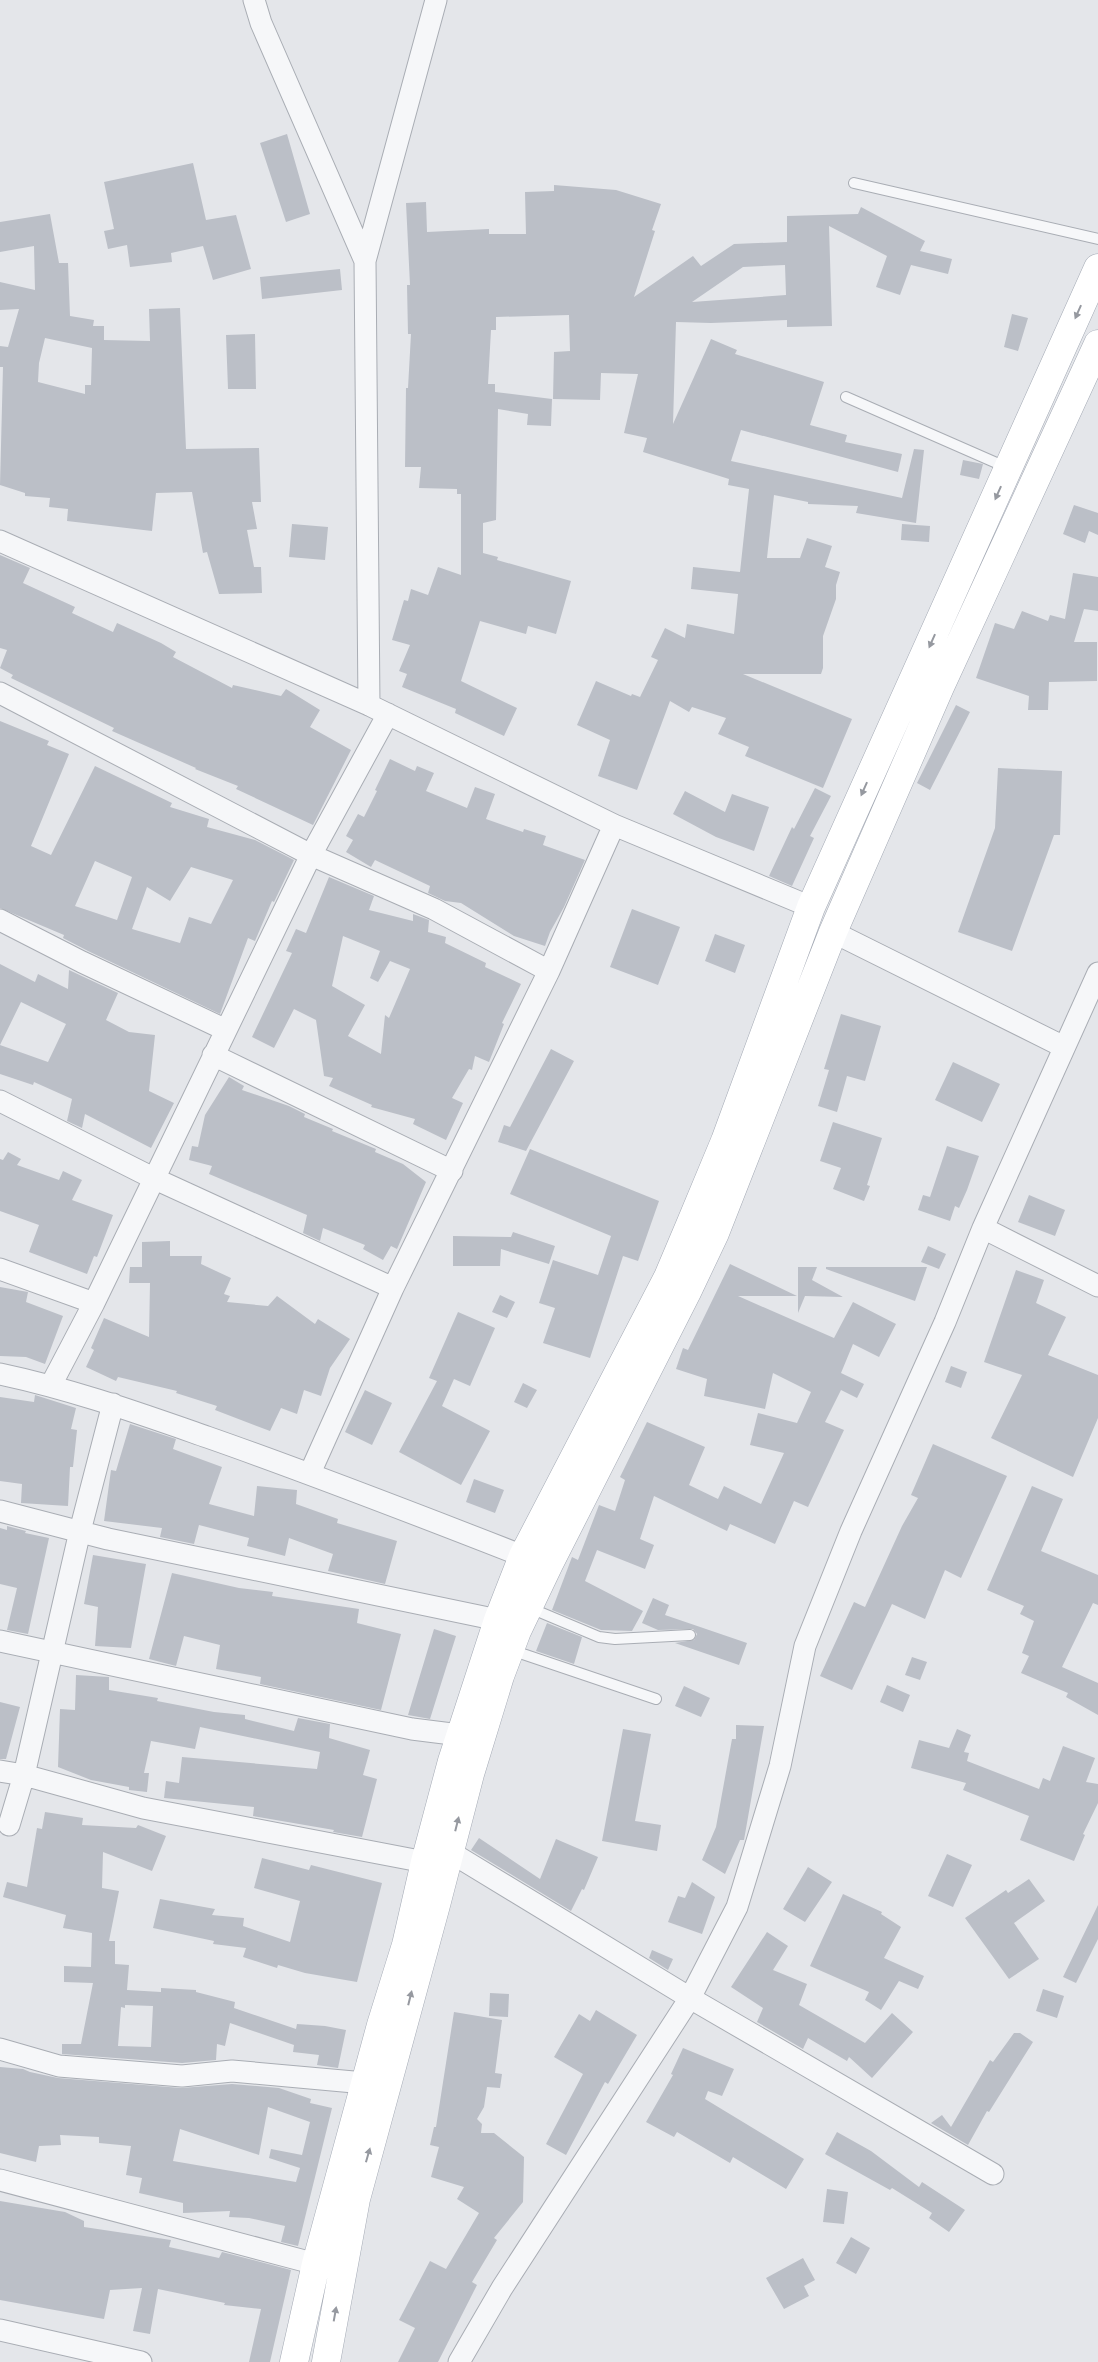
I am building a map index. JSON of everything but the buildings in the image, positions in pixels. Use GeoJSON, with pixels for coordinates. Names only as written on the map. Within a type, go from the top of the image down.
{"type":"FeatureCollection","features":[{"type":"Feature","properties":{"kind":"main road"},"geometry":{"type":"LineString","coordinates":[[326,2362],[356,2199],[473,1765],[500,1676],[529,1607],[576,1508],[633,1370],[668,1277],[725,1141],[811,907],[1098,268]]}},
{"type":"Feature","properties":{"kind":"main road"},"geometry":{"type":"LineString","coordinates":[[294,2362],[316,2264],[381,2025],[406,1945],[425,1862],[460,1735],[498,1620],[524,1556],[714,1233],[833,932],[940,687],[1098,344]]}},
{"type":"Feature","properties":{"kind":"street"},"geometry":{"type":"LineString","coordinates":[[254,0],[260,23],[365,261]]}},
{"type":"Feature","properties":{"kind":"street"},"geometry":{"type":"LineString","coordinates":[[51,1384],[94,1303],[311,855],[379,710],[365,261],[436,0]]}},
{"type":"Feature","properties":{"kind":"street"},"geometry":{"type":"LineString","coordinates":[[0,541],[379,710],[614,826],[811,907]]}},
{"type":"Feature","properties":{"kind":"street"},"geometry":{"type":"LineString","coordinates":[[0,693],[311,855],[434,909],[549,972]]}},
{"type":"Feature","properties":{"kind":"street"},"geometry":{"type":"LineString","coordinates":[[310,1473],[393,1288],[549,972],[614,826]]}},
{"type":"Feature","properties":{"kind":"street"},"geometry":{"type":"LineString","coordinates":[[0,920],[82,962],[226,1030]]}},
{"type":"Feature","properties":{"kind":"street"},"geometry":{"type":"LineString","coordinates":[[833,932],[1064,1047]]}},
{"type":"Feature","properties":{"kind":"street"},"geometry":{"type":"LineString","coordinates":[[459,2362],[502,2288],[690,1998],[737,1907],[780,1766],[805,1646],[851,1531],[945,1322],[983,1228],[1098,973]]}},
{"type":"Feature","properties":{"kind":"street"},"geometry":{"type":"LineString","coordinates":[[213,1055],[452,1171]]}},
{"type":"Feature","properties":{"kind":"street"},"geometry":{"type":"LineString","coordinates":[[0,1101],[153,1178],[393,1288]]}},
{"type":"Feature","properties":{"kind":"street"},"geometry":{"type":"LineString","coordinates":[[983,1228],[1098,1286]]}},
{"type":"Feature","properties":{"kind":"street"},"geometry":{"type":"LineString","coordinates":[[0,1269],[94,1303]]}},
{"type":"Feature","properties":{"kind":"street"},"geometry":{"type":"LineString","coordinates":[[0,1374],[51,1384],[113,1404],[310,1473],[524,1556]]}},
{"type":"Feature","properties":{"kind":"street"},"geometry":{"type":"LineString","coordinates":[[9,1825],[24,1775],[80,1532],[113,1404]]}},
{"type":"Feature","properties":{"kind":"street"},"geometry":{"type":"LineString","coordinates":[[0,1511],[80,1532],[498,1620]]}},
{"type":"Feature","properties":{"kind":"street"},"geometry":{"type":"LineString","coordinates":[[0,1641],[53,1654],[412,1730],[460,1735]]}},
{"type":"Feature","properties":{"kind":"street"},"geometry":{"type":"LineString","coordinates":[[0,1771],[24,1775],[143,1808],[425,1862]]}},
{"type":"Feature","properties":{"kind":"street"},"geometry":{"type":"LineString","coordinates":[[450,1852],[690,1998],[993,2174]]}},
{"type":"Feature","properties":{"kind":"street"},"geometry":{"type":"LineString","coordinates":[[0,2049],[59,2066],[182,2076],[232,2071],[365,2083]]}},
{"type":"Feature","properties":{"kind":"street"},"geometry":{"type":"LineString","coordinates":[[0,2180],[316,2264]]}},
{"type":"Feature","properties":{"kind":"street"},"geometry":{"type":"LineString","coordinates":[[0,2330],[141,2362]]}},
{"type":"Feature","properties":{"kind":"lane"},"geometry":{"type":"LineString","coordinates":[[854,183],[1098,239]]}},
{"type":"Feature","properties":{"kind":"lane"},"geometry":{"type":"LineString","coordinates":[[846,397],[1009,468]]}},
{"type":"Feature","properties":{"kind":"lane"},"geometry":{"type":"LineString","coordinates":[[529,1607],[599,1638],[615,1639],[690,1635]]}},
{"type":"Feature","properties":{"kind":"lane"},"geometry":{"type":"LineString","coordinates":[[510,1649],[656,1699]]}}]}
